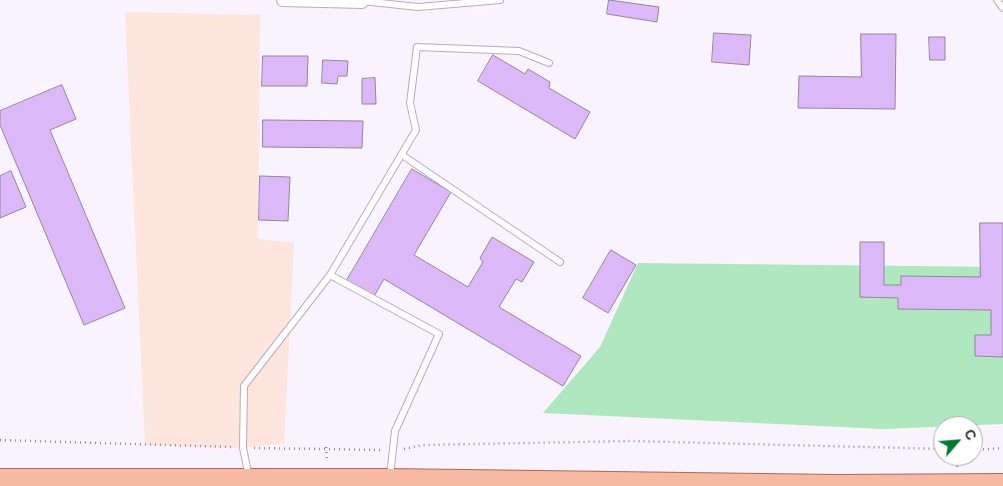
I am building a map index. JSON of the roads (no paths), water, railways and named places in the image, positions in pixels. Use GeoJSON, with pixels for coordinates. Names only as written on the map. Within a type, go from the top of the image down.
{"type":"FeatureCollection","features":[{"type":"Feature","properties":{"kind":"main road"},"geometry":{"type":"LineString","coordinates":[[0,479],[389,483],[1003,484]]}},
{"type":"Feature","properties":{"kind":"street"},"geometry":{"type":"LineString","coordinates":[[283,0],[362,1]]}},
{"type":"Feature","properties":{"kind":"lane"},"geometry":{"type":"LineString","coordinates":[[362,1],[418,7],[500,0]]}},
{"type":"Feature","properties":{"kind":"lane"},"geometry":{"type":"LineString","coordinates":[[997,0],[1003,8]]}},
{"type":"Feature","properties":{"kind":"lane"},"geometry":{"type":"LineString","coordinates":[[250,481],[243,448],[244,386],[330,274],[416,130],[410,103],[417,47],[519,51],[549,63]]}},
{"type":"Feature","properties":{"kind":"lane"},"geometry":{"type":"LineString","coordinates":[[402,155],[560,262]]}},
{"type":"Feature","properties":{"kind":"lane"},"geometry":{"type":"LineString","coordinates":[[330,274],[440,334],[395,431],[389,483]]}}]}
